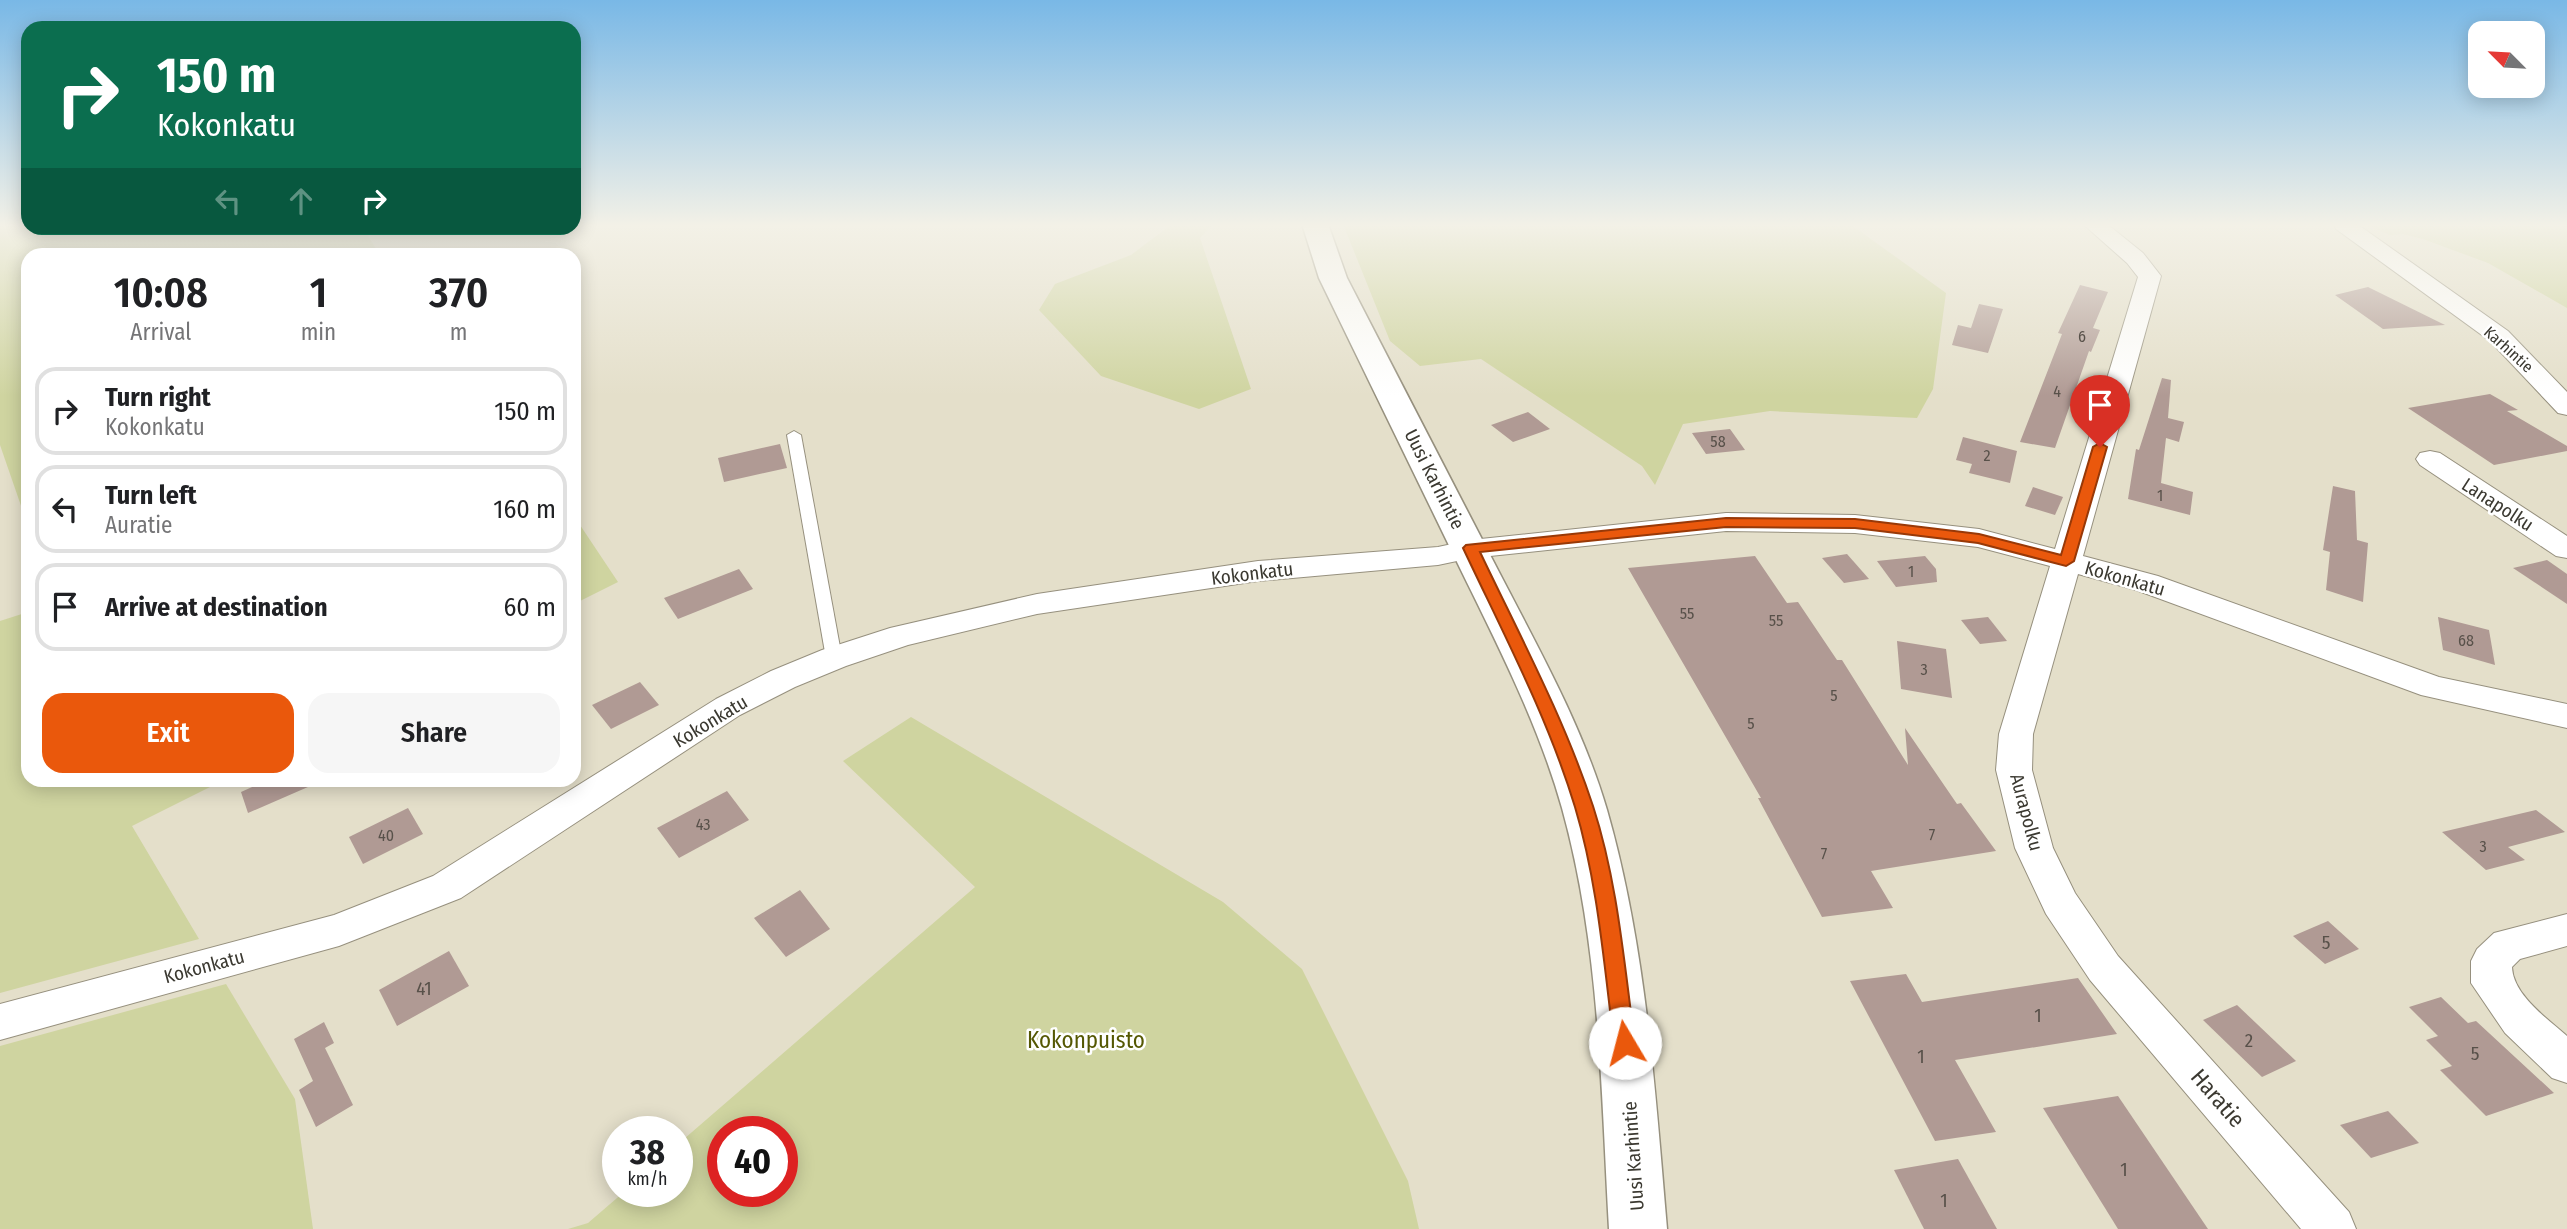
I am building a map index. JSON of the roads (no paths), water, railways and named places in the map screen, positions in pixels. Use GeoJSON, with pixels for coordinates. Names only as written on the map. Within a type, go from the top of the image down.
{"type":"FeatureCollection","features":[{"type":"Feature","properties":{"kind":"street","name":"Uusi Karhintie"},"geometry":{"type":"LineString","coordinates":[[1335,281],[1471,548],[1557,732],[1587,820],[1605,893],[1625,1043],[1637,1229]]}},
{"type":"Feature","properties":{"kind":"street","name":"Aurapolku"},"geometry":{"type":"LineString","coordinates":[[2104,968],[2060,903],[2034,848],[2014,770],[2016,734],[2148,281]]}},
{"type":"Feature","properties":{"kind":"street","name":"Karhintie"},"geometry":{"type":"LineString","coordinates":[[2423,281],[2499,336],[2567,407]]}},
{"type":"Feature","properties":{"kind":"street","name":"Lanapolku"},"geometry":{"type":"LineString","coordinates":[[2430,459],[2567,549]]}},
{"type":"Feature","properties":{"kind":"street","name":"Kokonkatu"},"geometry":{"type":"LineString","coordinates":[[0,1022],[339,930],[422,898],[447,887],[499,855],[728,707],[783,679],[834,658],[901,636],[1037,604],[1258,571],[1438,556],[1471,548],[1726,522],[1855,524],[1979,538],[2066,561],[2147,583],[2433,687],[2567,716]]}},
{"type":"Feature","properties":{"kind":"street"},"geometry":{"type":"LineString","coordinates":[[2567,930],[2508,945],[2491,961],[2491,983],[2520,1020],[2567,1064]]}},
{"type":"Feature","properties":{"kind":"street","name":"Haratie"},"geometry":{"type":"LineString","coordinates":[[2104,968],[2332,1229]]}},
{"type":"Feature","properties":{"kind":"lane"},"geometry":{"type":"LineString","coordinates":[[794,435],[834,658]]}},
{"type":"Feature","properties":{"kind":"park label","name":"Kokonpuisto"},"geometry":{"type":"Point","coordinates":[1086,1040]}}]}
